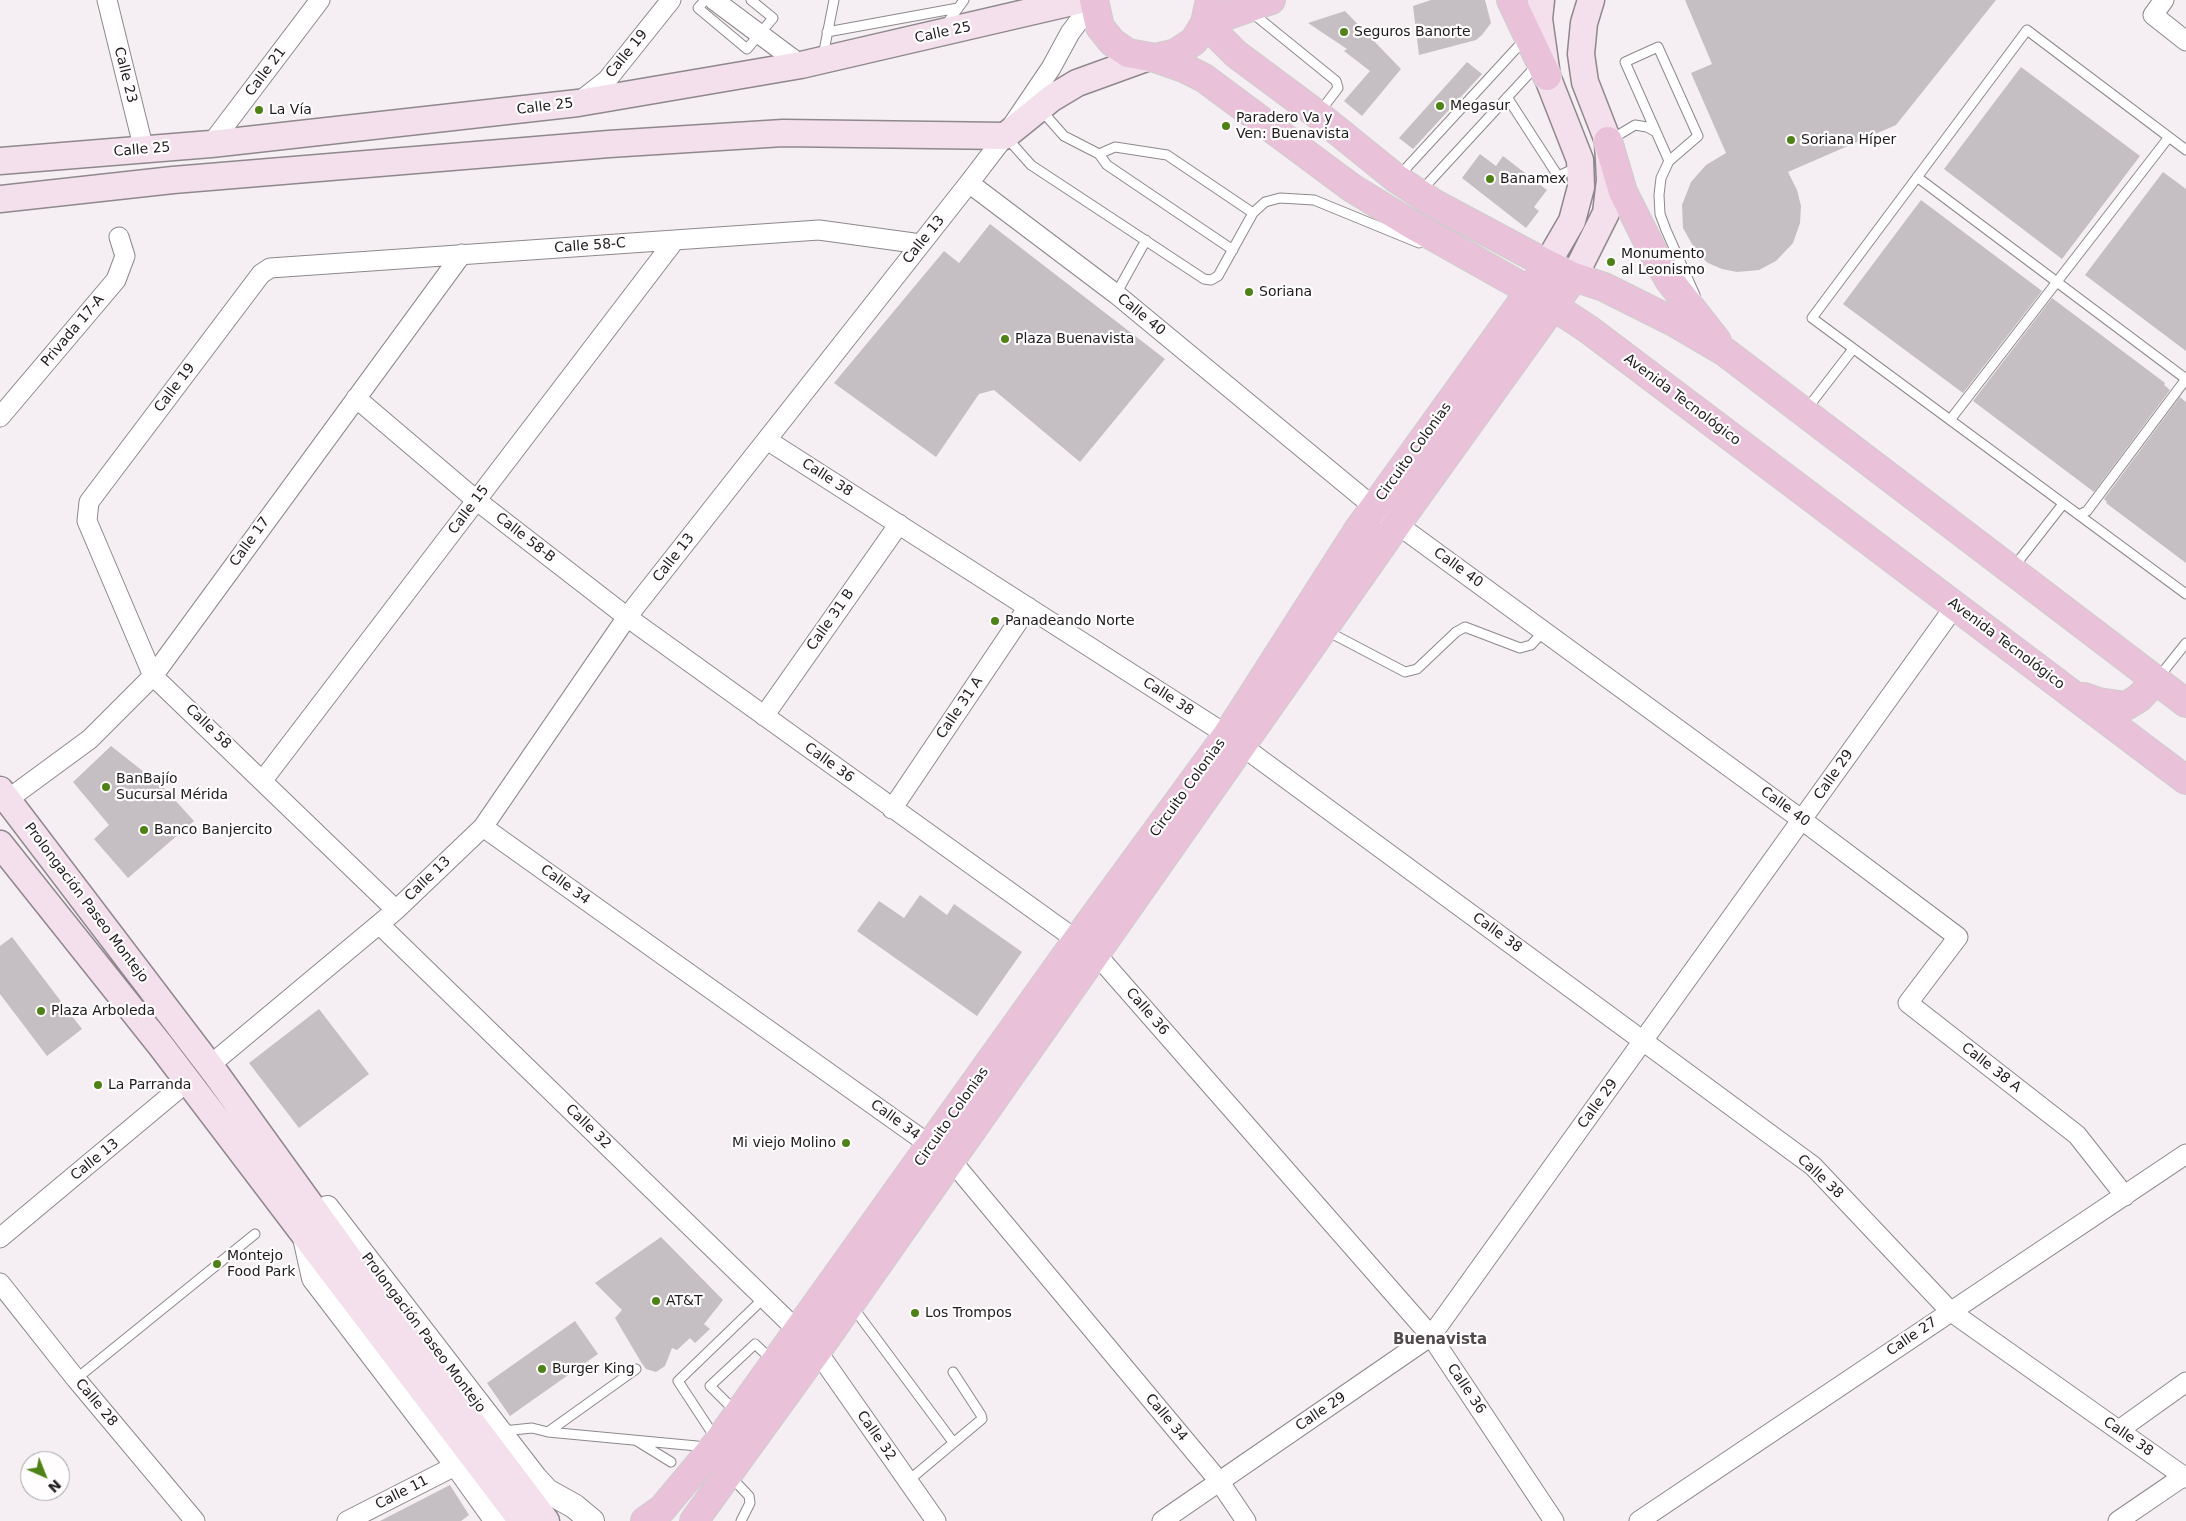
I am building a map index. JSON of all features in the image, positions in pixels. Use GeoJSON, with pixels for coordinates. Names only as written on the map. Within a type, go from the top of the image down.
{"type":"FeatureCollection","features":[{"type":"Feature","properties":{"kind":"main road"},"geometry":{"type":"LineString","coordinates":[[978,26],[1000,14],[1015,0]]}},
{"type":"Feature","properties":{"kind":"main road"},"geometry":{"type":"LineString","coordinates":[[1511,0],[1544,69]]}},
{"type":"Feature","properties":{"kind":"main road","name":"Circuito Colonias"},"geometry":{"type":"LineString","coordinates":[[1234,740],[1375,508],[1520,285],[1547,264],[1572,221],[1581,187],[1569,171],[1580,160],[1544,69],[1539,19],[1541,0]]}},
{"type":"Feature","properties":{"kind":"main road","name":"Circuito Colonias"},"geometry":{"type":"LineString","coordinates":[[645,1521],[662,1509],[708,1444],[738,1414],[797,1330],[941,1153],[1234,740],[1324,629],[1574,277],[1606,213],[1610,180],[1608,141],[1585,82],[1581,54],[1584,23],[1591,0]]}},
{"type":"Feature","properties":{"kind":"main road","name":"Calle 25"},"geometry":{"type":"LineString","coordinates":[[0,161],[211,144],[578,103],[812,62],[978,26],[1034,10],[1090,3]]}},
{"type":"Feature","properties":{"kind":"main road","name":"Avenida Tecnológico"},"geometry":{"type":"LineString","coordinates":[[1090,3],[1100,27],[1112,42],[1128,53],[1184,68],[1204,78],[1352,188],[1555,306],[2186,780]]}},
{"type":"Feature","properties":{"kind":"main road"},"geometry":{"type":"LineString","coordinates":[[1208,13],[1228,15],[1259,4]]}},
{"type":"Feature","properties":{"kind":"main road"},"geometry":{"type":"LineString","coordinates":[[0,199],[172,180],[638,142],[783,134],[1006,136],[1040,108],[1077,83],[1150,58],[1176,53],[1185,48],[1200,32],[1208,13]]}},
{"type":"Feature","properties":{"kind":"main road"},"geometry":{"type":"LineString","coordinates":[[1208,13],[1236,54],[1318,114],[1408,186],[1547,264],[1574,277],[1604,287],[1674,322],[1725,352],[2186,704]]}},
{"type":"Feature","properties":{"kind":"main road"},"geometry":{"type":"LineString","coordinates":[[1608,141],[1623,192],[1651,248],[1669,280],[1725,352]]}},
{"type":"Feature","properties":{"kind":"main road"},"geometry":{"type":"LineString","coordinates":[[2064,688],[2098,702],[2126,706],[2139,698],[2156,680]]}},
{"type":"Feature","properties":{"kind":"main road","name":"Prolongación Paseo Montejo"},"geometry":{"type":"LineString","coordinates":[[4,795],[209,1066],[371,1289],[546,1521]]}},
{"type":"Feature","properties":{"kind":"main road","name":"Prolongación Paseo Montejo"},"geometry":{"type":"LineString","coordinates":[[0,844],[304,1231],[354,1302],[522,1521]]}},
{"type":"Feature","properties":{"kind":"main road","name":"Circuito Colonias"},"geometry":{"type":"LineString","coordinates":[[694,1521],[729,1475],[850,1304],[941,1153]]}},
{"type":"Feature","properties":{"kind":"street","name":"Calle 23"},"geometry":{"type":"LineString","coordinates":[[107,0],[144,150]]}},
{"type":"Feature","properties":{"kind":"street","name":"Calle 21"},"geometry":{"type":"LineString","coordinates":[[211,144],[320,0]]}},
{"type":"Feature","properties":{"kind":"street","name":"Calle 19"},"geometry":{"type":"LineString","coordinates":[[578,103],[607,80],[671,0]]}},
{"type":"Feature","properties":{"kind":"street"},"geometry":{"type":"LineString","coordinates":[[714,0],[759,34],[812,62]]}},
{"type":"Feature","properties":{"kind":"street","name":"Calle 13"},"geometry":{"type":"LineString","coordinates":[[209,1066],[396,910],[484,827],[627,618],[1006,136],[1052,68],[1070,33],[1090,3]]}},
{"type":"Feature","properties":{"kind":"street"},"geometry":{"type":"LineString","coordinates":[[2158,8],[2186,41]]}},
{"type":"Feature","properties":{"kind":"street","name":"Calle 40"},"geometry":{"type":"LineString","coordinates":[[969,184],[1116,294],[1375,508],[1802,820],[1958,937]]}},
{"type":"Feature","properties":{"kind":"street","name":"Calle 58-C"},"geometry":{"type":"LineString","coordinates":[[261,274],[270,268],[819,230],[921,244]]}},
{"type":"Feature","properties":{"kind":"street","name":"Privada 17-A"},"geometry":{"type":"LineString","coordinates":[[0,417],[116,280],[125,256],[119,237]]}},
{"type":"Feature","properties":{"kind":"street","name":"Calle 15"},"geometry":{"type":"LineString","coordinates":[[264,780],[675,240]]}},
{"type":"Feature","properties":{"kind":"street","name":"Calle 17"},"geometry":{"type":"LineString","coordinates":[[4,795],[90,739],[153,676],[462,254]]}},
{"type":"Feature","properties":{"kind":"street","name":"Calle 19"},"geometry":{"type":"LineString","coordinates":[[89,502],[261,274]]}},
{"type":"Feature","properties":{"kind":"street","name":"Calle 58-B"},"geometry":{"type":"LineString","coordinates":[[356,398],[476,500],[627,618]]}},
{"type":"Feature","properties":{"kind":"street","name":"Calle 38"},"geometry":{"type":"LineString","coordinates":[[767,440],[1234,740],[1813,1166],[1950,1311],[2185,1477]]}},
{"type":"Feature","properties":{"kind":"street","name":"Calle 58"},"geometry":{"type":"LineString","coordinates":[[89,502],[87,521],[153,676],[264,780],[396,910]]}},
{"type":"Feature","properties":{"kind":"street","name":"Calle 31 B"},"geometry":{"type":"LineString","coordinates":[[764,716],[899,524]]}},
{"type":"Feature","properties":{"kind":"street","name":"Calle 29"},"geometry":{"type":"LineString","coordinates":[[1162,1521],[1431,1336],[1955,606]]}},
{"type":"Feature","properties":{"kind":"street","name":"Calle 31 A"},"geometry":{"type":"LineString","coordinates":[[892,809],[1028,607]]}},
{"type":"Feature","properties":{"kind":"street","name":"Calle 36"},"geometry":{"type":"LineString","coordinates":[[627,618],[1086,947],[1431,1336],[1554,1521]]}},
{"type":"Feature","properties":{"kind":"street","name":"Calle 34"},"geometry":{"type":"LineString","coordinates":[[484,827],[941,1153],[1219,1481],[1246,1521]]}},
{"type":"Feature","properties":{"kind":"street","name":"Calle 32"},"geometry":{"type":"LineString","coordinates":[[379,924],[797,1330]]}},
{"type":"Feature","properties":{"kind":"street","name":"Calle 38 A"},"geometry":{"type":"LineString","coordinates":[[1958,937],[1908,1003],[2077,1136],[2125,1196]]}},
{"type":"Feature","properties":{"kind":"street","name":"Calle 13"},"geometry":{"type":"LineString","coordinates":[[0,1238],[188,1081]]}},
{"type":"Feature","properties":{"kind":"street","name":"Prolongación Paseo Montejo"},"geometry":{"type":"LineString","coordinates":[[261,1136],[303,1177],[498,1432],[546,1491],[574,1506],[592,1521]]}},
{"type":"Feature","properties":{"kind":"street","name":"Calle 27"},"geometry":{"type":"LineString","coordinates":[[1639,1521],[2186,1154]]}},
{"type":"Feature","properties":{"kind":"street","name":"Prolongación Paseo Montejo"},"geometry":{"type":"LineString","coordinates":[[304,1231],[314,1278],[457,1465],[497,1521]]}},
{"type":"Feature","properties":{"kind":"street","name":"Calle 28"},"geometry":{"type":"LineString","coordinates":[[0,1283],[76,1379],[195,1521]]}},
{"type":"Feature","properties":{"kind":"street","name":"Calle 32"},"geometry":{"type":"LineString","coordinates":[[817,1351],[936,1521]]}},
{"type":"Feature","properties":{"kind":"street"},"geometry":{"type":"LineString","coordinates":[[2119,1430],[2186,1382]]}},
{"type":"Feature","properties":{"kind":"street","name":"Calle 11"},"geometry":{"type":"LineString","coordinates":[[348,1521],[457,1465]]}},
{"type":"Feature","properties":{"kind":"street"},"geometry":{"type":"LineString","coordinates":[[2118,1521],[2185,1477]]}},
{"type":"Feature","properties":{"kind":"lane"},"geometry":{"type":"LineString","coordinates":[[705,0],[698,8],[747,49],[773,18],[751,0]]}},
{"type":"Feature","properties":{"kind":"lane"},"geometry":{"type":"LineString","coordinates":[[812,62],[827,32],[834,0]]}},
{"type":"Feature","properties":{"kind":"lane"},"geometry":{"type":"LineString","coordinates":[[827,32],[961,4]]}},
{"type":"Feature","properties":{"kind":"lane"},"geometry":{"type":"LineString","coordinates":[[938,34],[961,4]]}},
{"type":"Feature","properties":{"kind":"lane"},"geometry":{"type":"LineString","coordinates":[[1259,4],[1336,81],[1338,88],[1318,114]]}},
{"type":"Feature","properties":{"kind":"lane"},"geometry":{"type":"LineString","coordinates":[[2186,150],[2027,30],[1812,318],[2186,594]]}},
{"type":"Feature","properties":{"kind":"lane"},"geometry":{"type":"LineString","coordinates":[[1408,186],[1528,35]]}},
{"type":"Feature","properties":{"kind":"lane"},"geometry":{"type":"LineString","coordinates":[[1669,161],[1624,62],[1658,47],[1698,136],[1669,161],[1661,178],[1659,195],[1660,214],[1694,293],[1725,352]]}},
{"type":"Feature","properties":{"kind":"lane"},"geometry":{"type":"LineString","coordinates":[[1408,186],[1507,97],[1544,69]]}},
{"type":"Feature","properties":{"kind":"lane"},"geometry":{"type":"LineString","coordinates":[[1507,97],[1569,171]]}},
{"type":"Feature","properties":{"kind":"lane"},"geometry":{"type":"LineString","coordinates":[[1040,108],[1064,136],[1099,154],[1107,165],[1233,250]]}},
{"type":"Feature","properties":{"kind":"lane"},"geometry":{"type":"LineString","coordinates":[[1608,141],[1635,125],[1647,127],[1656,133]]}},
{"type":"Feature","properties":{"kind":"lane"},"geometry":{"type":"LineString","coordinates":[[1006,136],[1031,165],[1204,279],[1211,280],[1218,276],[1253,213],[1265,202],[1280,198],[1314,200],[1520,285]]}},
{"type":"Feature","properties":{"kind":"lane"},"geometry":{"type":"LineString","coordinates":[[1950,420],[2169,137]]}},
{"type":"Feature","properties":{"kind":"lane"},"geometry":{"type":"LineString","coordinates":[[1099,154],[1115,147],[1167,155],[1253,213]]}},
{"type":"Feature","properties":{"kind":"lane"},"geometry":{"type":"LineString","coordinates":[[1917,177],[2186,379],[2087,511],[2079,515]]}},
{"type":"Feature","properties":{"kind":"lane"},"geometry":{"type":"LineString","coordinates":[[1116,294],[1146,240]]}},
{"type":"Feature","properties":{"kind":"lane"},"geometry":{"type":"LineString","coordinates":[[1804,412],[1853,349]]}},
{"type":"Feature","properties":{"kind":"lane"},"geometry":{"type":"LineString","coordinates":[[2011,570],[2063,504]]}},
{"type":"Feature","properties":{"kind":"lane"},"geometry":{"type":"LineString","coordinates":[[1324,629],[1404,672],[1417,669],[1456,632],[1465,627],[1520,648],[1531,645],[1544,631]]}},
{"type":"Feature","properties":{"kind":"lane"},"geometry":{"type":"LineString","coordinates":[[2156,680],[2186,643]]}},
{"type":"Feature","properties":{"kind":"lane"},"geometry":{"type":"LineString","coordinates":[[76,1379],[255,1234]]}},
{"type":"Feature","properties":{"kind":"lane"},"geometry":{"type":"LineString","coordinates":[[498,1432],[532,1428],[548,1432],[636,1440],[708,1444],[678,1381],[764,1298]]}},
{"type":"Feature","properties":{"kind":"lane"},"geometry":{"type":"LineString","coordinates":[[850,1304],[953,1442]]}},
{"type":"Feature","properties":{"kind":"lane"},"geometry":{"type":"LineString","coordinates":[[738,1414],[710,1386],[755,1344],[775,1362]]}},
{"type":"Feature","properties":{"kind":"lane"},"geometry":{"type":"LineString","coordinates":[[548,1432],[636,1368]]}},
{"type":"Feature","properties":{"kind":"lane"},"geometry":{"type":"LineString","coordinates":[[908,1481],[982,1419],[981,1414],[953,1372]]}},
{"type":"Feature","properties":{"kind":"lane"},"geometry":{"type":"LineString","coordinates":[[636,1440],[671,1462]]}},
{"type":"Feature","properties":{"kind":"lane"},"geometry":{"type":"LineString","coordinates":[[729,1475],[749,1496],[750,1503],[741,1521]]}},
{"type":"Feature","properties":{"kind":"building"},"geometry":{"type":"Polygon","coordinates":[[[1431,0],[1485,0],[1491,23],[1476,40],[1419,55],[1413,6],[1431,0]]]}},
{"type":"Feature","properties":{"kind":"building","name":"Soriana Híper"},"geometry":{"type":"Polygon","coordinates":[[[1685,0],[1996,0],[1896,125],[1788,172],[1797,190],[1801,206],[1800,223],[1793,243],[1776,261],[1759,270],[1737,272],[1722,269],[1708,263],[1697,253],[1683,228],[1682,205],[1691,182],[1706,165],[1726,153],[1691,73],[1712,64],[1685,0]]]}},
{"type":"Feature","properties":{"kind":"building"},"geometry":{"type":"Polygon","coordinates":[[[1345,11],[1401,69],[1362,116],[1344,101],[1370,71],[1344,51],[1347,49],[1308,23],[1345,11]]]}},
{"type":"Feature","properties":{"kind":"building","name":"Megasur"},"geometry":{"type":"Polygon","coordinates":[[[1467,62],[1482,74],[1413,149],[1399,138],[1467,62]]]}},
{"type":"Feature","properties":{"kind":"building"},"geometry":{"type":"Polygon","coordinates":[[[2021,67],[2140,156],[2062,259],[1944,169],[2021,67]]]}},
{"type":"Feature","properties":{"kind":"building"},"geometry":{"type":"Polygon","coordinates":[[[1480,154],[1496,166],[1503,156],[1547,190],[1534,207],[1539,211],[1526,228],[1462,178],[1480,154]]]}},
{"type":"Feature","properties":{"kind":"building"},"geometry":{"type":"Polygon","coordinates":[[[2163,172],[2186,189],[2186,351],[2085,275],[2163,172]]]}},
{"type":"Feature","properties":{"kind":"building"},"geometry":{"type":"Polygon","coordinates":[[[1921,200],[2042,291],[1963,393],[1843,304],[1921,200]]]}},
{"type":"Feature","properties":{"kind":"building","name":"Plaza Buenavista"},"geometry":{"type":"Polygon","coordinates":[[[990,224],[1165,359],[1080,462],[994,390],[979,394],[936,457],[834,383],[944,251],[959,263],[990,224]]]}},
{"type":"Feature","properties":{"kind":"building"},"geometry":{"type":"Polygon","coordinates":[[[2052,298],[2165,383],[2164,385],[2170,390],[2094,492],[1973,401],[2052,298]]]}},
{"type":"Feature","properties":{"kind":"building"},"geometry":{"type":"Polygon","coordinates":[[[2180,397],[2186,402],[2186,563],[2106,503],[2104,499],[2180,397]]]}},
{"type":"Feature","properties":{"kind":"building"},"geometry":{"type":"Polygon","coordinates":[[[111,746],[163,787],[194,821],[128,878],[94,839],[109,825],[73,782],[111,746]]]}},
{"type":"Feature","properties":{"kind":"building"},"geometry":{"type":"Polygon","coordinates":[[[920,895],[947,915],[954,904],[1022,952],[977,1016],[857,931],[879,901],[904,918],[920,895]]]}},
{"type":"Feature","properties":{"kind":"building","name":"Plaza Arboleda"},"geometry":{"type":"Polygon","coordinates":[[[12,937],[82,1029],[47,1056],[0,994],[0,946],[12,937]]]}},
{"type":"Feature","properties":{"kind":"building"},"geometry":{"type":"Polygon","coordinates":[[[319,1009],[369,1074],[299,1128],[249,1063],[319,1009]]]}},
{"type":"Feature","properties":{"kind":"building","name":"AT&T"},"geometry":{"type":"Polygon","coordinates":[[[661,1237],[723,1300],[704,1324],[710,1329],[695,1343],[690,1338],[677,1350],[672,1348],[665,1366],[656,1372],[646,1369],[615,1318],[622,1310],[595,1283],[661,1237]]]}},
{"type":"Feature","properties":{"kind":"building","name":"Burger King"},"geometry":{"type":"Polygon","coordinates":[[[575,1321],[598,1354],[510,1416],[487,1383],[575,1321]]]}},
{"type":"Feature","properties":{"kind":"building"},"geometry":{"type":"Polygon","coordinates":[[[450,1485],[469,1515],[461,1521],[380,1521],[450,1485]]]}},
{"type":"Feature","properties":{"kind":"place","name":"Seguros Banorte"},"geometry":{"type":"Point","coordinates":[1344,32]}},
{"type":"Feature","properties":{"kind":"place","name":"Megasur"},"geometry":{"type":"Point","coordinates":[1440,106]}},
{"type":"Feature","properties":{"kind":"place","name":"La Vía"},"geometry":{"type":"Point","coordinates":[259,110]}},
{"type":"Feature","properties":{"kind":"place","name":"Paradero Va y Ven: Buenavista"},"geometry":{"type":"Point","coordinates":[1226,126]}},
{"type":"Feature","properties":{"kind":"place","name":"Soriana Híper"},"geometry":{"type":"Point","coordinates":[1791,140]}},
{"type":"Feature","properties":{"kind":"place","name":"Banamex"},"geometry":{"type":"Point","coordinates":[1490,179]}},
{"type":"Feature","properties":{"kind":"place","name":"Monumento al Leonismo"},"geometry":{"type":"Point","coordinates":[1611,262]}},
{"type":"Feature","properties":{"kind":"place","name":"Soriana"},"geometry":{"type":"Point","coordinates":[1249,292]}},
{"type":"Feature","properties":{"kind":"place","name":"Plaza Buenavista"},"geometry":{"type":"Point","coordinates":[1005,339]}},
{"type":"Feature","properties":{"kind":"place","name":"Panadeando Norte"},"geometry":{"type":"Point","coordinates":[995,621]}},
{"type":"Feature","properties":{"kind":"place","name":"BanBajío Sucursal Mérida"},"geometry":{"type":"Point","coordinates":[106,787]}},
{"type":"Feature","properties":{"kind":"place","name":"Banco Banjercito"},"geometry":{"type":"Point","coordinates":[144,830]}},
{"type":"Feature","properties":{"kind":"place","name":"Plaza Arboleda"},"geometry":{"type":"Point","coordinates":[41,1011]}},
{"type":"Feature","properties":{"kind":"place","name":"La Parranda"},"geometry":{"type":"Point","coordinates":[98,1085]}},
{"type":"Feature","properties":{"kind":"place","name":"Mi viejo Molino"},"geometry":{"type":"Point","coordinates":[846,1143]}},
{"type":"Feature","properties":{"kind":"place","name":"Montejo Food Park"},"geometry":{"type":"Point","coordinates":[217,1264]}},
{"type":"Feature","properties":{"kind":"place","name":"AT&T"},"geometry":{"type":"Point","coordinates":[656,1301]}},
{"type":"Feature","properties":{"kind":"place","name":"Los Trompos"},"geometry":{"type":"Point","coordinates":[915,1313]}},
{"type":"Feature","properties":{"kind":"place","name":"Burger King"},"geometry":{"type":"Point","coordinates":[542,1369]}},
{"type":"Feature","properties":{"kind":"district","name":"Buenavista"},"geometry":{"type":"Point","coordinates":[1440,1340]}}]}
